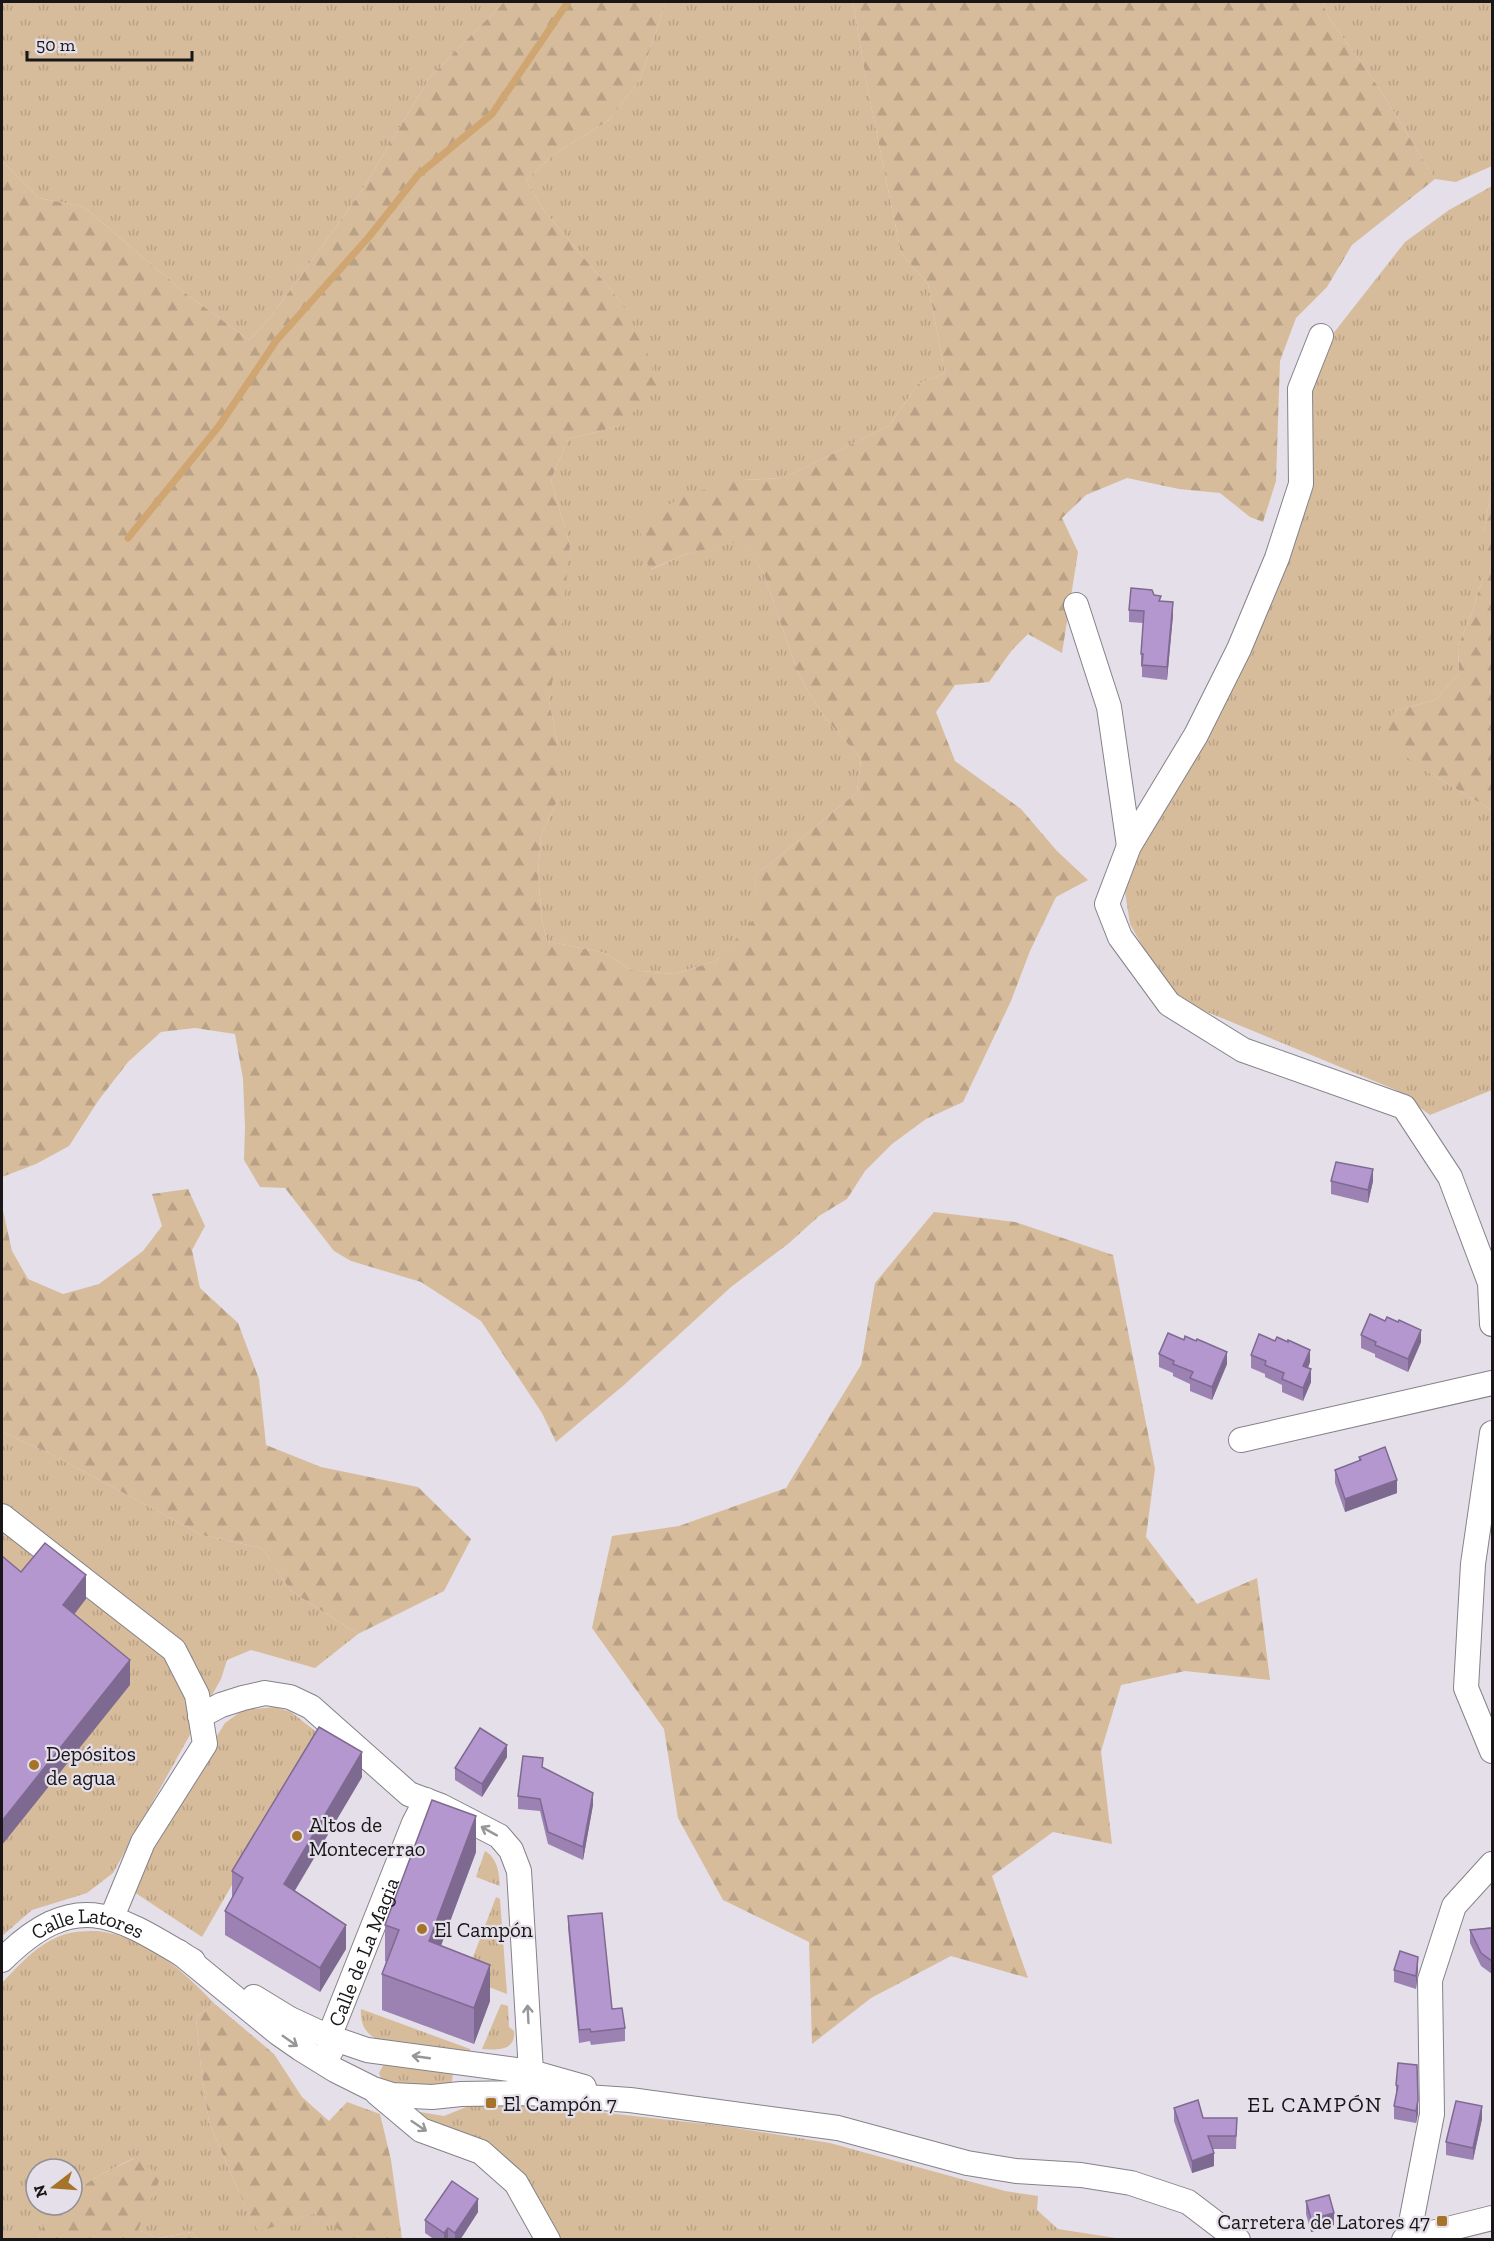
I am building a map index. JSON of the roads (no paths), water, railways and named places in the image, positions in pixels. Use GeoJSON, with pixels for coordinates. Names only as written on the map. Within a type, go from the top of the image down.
{"type":"FeatureCollection","features":[{"type":"Feature","properties":{"kind":"street"},"geometry":{"type":"LineString","coordinates":[[1321,336],[1300,389],[1301,483],[1277,558],[1239,649],[1196,735],[1130,846],[1107,904],[1120,937],[1169,1004],[1243,1050],[1404,1107],[1450,1177],[1490,1283],[1492,1324]]}},
{"type":"Feature","properties":{"kind":"street"},"geometry":{"type":"LineString","coordinates":[[1076,605],[1109,706],[1130,846]]}},
{"type":"Feature","properties":{"kind":"street"},"geometry":{"type":"LineString","coordinates":[[1240,1440],[1492,1383]]}},
{"type":"Feature","properties":{"kind":"street"},"geometry":{"type":"LineString","coordinates":[[1492,1433],[1473,1564],[1466,1688],[1492,1751]]}},
{"type":"Feature","properties":{"kind":"street"},"geometry":{"type":"LineString","coordinates":[[2,1516],[174,1650],[196,1695],[205,1744],[143,1842],[112,1917]]}},
{"type":"Feature","properties":{"kind":"street"},"geometry":{"type":"LineString","coordinates":[[200,1716],[221,1705],[265,1693],[290,1696],[311,1707],[409,1794],[470,1820],[499,1836],[510,1850],[519,1871],[531,2072]]}},
{"type":"Feature","properties":{"kind":"street","name":"Calle de La Magia"},"geometry":{"type":"LineString","coordinates":[[335,2070],[329,2037],[414,1824],[426,1800]]}},
{"type":"Feature","properties":{"kind":"street"},"geometry":{"type":"LineString","coordinates":[[1492,1864],[1454,1906],[1430,1980],[1432,2114],[1406,2239],[1492,2218]]}},
{"type":"Feature","properties":{"kind":"street","name":"Calle Latores"},"geometry":{"type":"LineString","coordinates":[[2,1960],[33,1933],[51,1923],[71,1916],[92,1915],[112,1917],[136,1927],[178,1952]]}},
{"type":"Feature","properties":{"kind":"street"},"geometry":{"type":"LineString","coordinates":[[178,1952],[290,2019],[329,2037],[367,2050],[531,2072],[630,2100]]}},
{"type":"Feature","properties":{"kind":"street"},"geometry":{"type":"LineString","coordinates":[[178,1952],[278,2033],[335,2070],[373,2090],[422,2130],[481,2152],[516,2183],[548,2240]]}},
{"type":"Feature","properties":{"kind":"street"},"geometry":{"type":"LineString","coordinates":[[461,2094],[474,2083],[497,2083],[531,2072]]}},
{"type":"Feature","properties":{"kind":"street"},"geometry":{"type":"LineString","coordinates":[[373,2090],[414,2098],[461,2094],[528,2093],[630,2100],[838,2128],[967,2163],[1016,2171],[1082,2175],[1131,2183],[1188,2202],[1238,2240]]}},
{"type":"Feature","properties":{"kind":"waterway"},"geometry":{"type":"LineString","coordinates":[[128,538],[219,426],[276,341],[368,238],[418,175],[492,114],[568,2]]}},
{"type":"Feature","properties":{"kind":"place","name":"Depósitos de agua"},"geometry":{"type":"Point","coordinates":[34,1765]}},
{"type":"Feature","properties":{"kind":"place","name":"Altos de Montecerrao"},"geometry":{"type":"Point","coordinates":[297,1836]}},
{"type":"Feature","properties":{"kind":"place","name":"El Campón"},"geometry":{"type":"Point","coordinates":[422,1929]}},
{"type":"Feature","properties":{"kind":"place","name":"El Campón 7"},"geometry":{"type":"Point","coordinates":[491,2103]}},
{"type":"Feature","properties":{"kind":"place","name":"Carretera de Latores 47"},"geometry":{"type":"Point","coordinates":[1442,2221]}},
{"type":"Feature","properties":{"kind":"district","name":"EL CAMPÓN"},"geometry":{"type":"Point","coordinates":[1315,2104]}}]}
